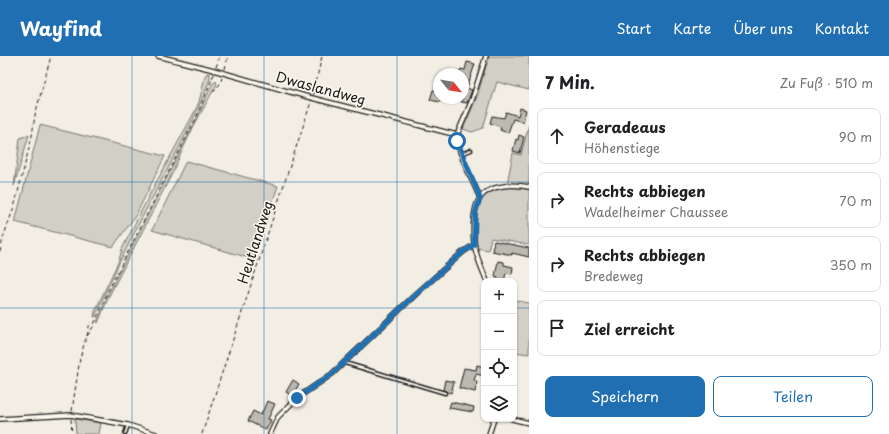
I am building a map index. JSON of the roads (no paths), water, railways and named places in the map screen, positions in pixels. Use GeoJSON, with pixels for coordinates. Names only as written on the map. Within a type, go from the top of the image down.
{"type":"FeatureCollection","features":[{"type":"Feature","properties":{"kind":"street","name":"Dwaslandweg"},"geometry":{"type":"LineString","coordinates":[[158,56],[216,70],[308,97],[313,97],[457,135]]}},
{"type":"Feature","properties":{"kind":"street"},"geometry":{"type":"LineString","coordinates":[[480,198],[461,154],[457,141],[457,135],[472,100],[486,56]]}},
{"type":"Feature","properties":{"kind":"street"},"geometry":{"type":"LineString","coordinates":[[486,278],[474,245],[475,213],[480,198],[493,188],[509,185],[529,187]]}},
{"type":"Feature","properties":{"kind":"street"},"geometry":{"type":"LineString","coordinates":[[270,434],[278,418],[297,398],[332,374],[345,363],[415,295],[463,252],[474,245]]}},
{"type":"Feature","properties":{"kind":"street"},"geometry":{"type":"LineString","coordinates":[[0,419],[71,415],[128,425],[156,434]]}},
{"type":"Feature","properties":{"kind":"street"},"geometry":{"type":"LineString","coordinates":[[517,420],[529,423]]}},
{"type":"Feature","properties":{"kind":"street"},"geometry":{"type":"LineString","coordinates":[[489,434],[493,422]]}},
{"type":"Feature","properties":{"kind":"lane"},"geometry":{"type":"LineString","coordinates":[[461,154],[471,150]]}},
{"type":"Feature","properties":{"kind":"lane"},"geometry":{"type":"LineString","coordinates":[[345,363],[445,393]]}},
{"type":"Feature","properties":{"kind":"lane"},"geometry":{"type":"LineString","coordinates":[[125,434],[128,425]]}}]}
